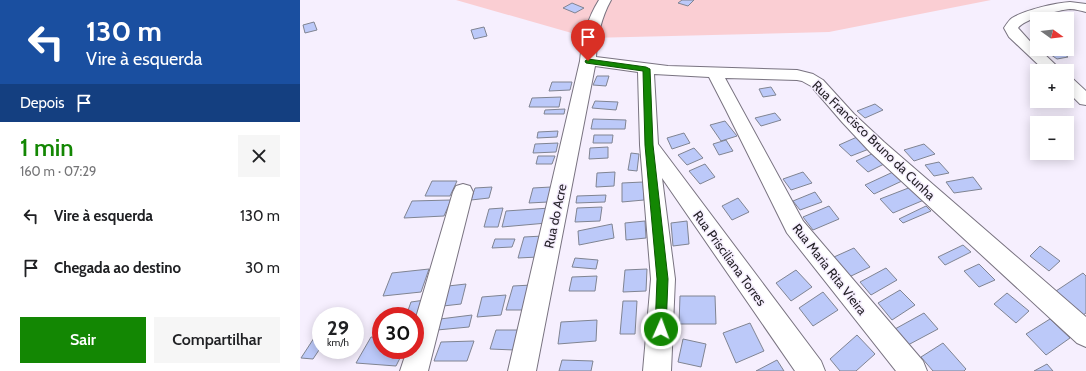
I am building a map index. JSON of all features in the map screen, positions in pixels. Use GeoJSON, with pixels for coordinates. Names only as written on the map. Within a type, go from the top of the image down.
{"type":"FeatureCollection","features":[{"type":"Feature","properties":{"kind":"street","name":"Rua do Acre"},"geometry":{"type":"LineString","coordinates":[[522,371],[588,61],[590,38],[599,8],[605,0]]}},
{"type":"Feature","properties":{"kind":"street"},"geometry":{"type":"LineString","coordinates":[[1047,64],[1019,38],[1011,28],[1015,22],[1062,6],[1077,5],[1086,8]]}},
{"type":"Feature","properties":{"kind":"street","name":"Rua Francisco Bruno da Cunha"},"geometry":{"type":"LineString","coordinates":[[588,61],[646,69],[714,73],[797,75],[807,77],[817,82],[848,118],[878,147],[1086,334]]}},
{"type":"Feature","properties":{"kind":"street"},"geometry":{"type":"LineString","coordinates":[[646,69],[649,145],[663,279],[657,371]]}},
{"type":"Feature","properties":{"kind":"street","name":"Rua Maria Rita Vieira"},"geometry":{"type":"LineString","coordinates":[[714,73],[739,116],[795,227],[913,371]]}},
{"type":"Feature","properties":{"kind":"street"},"geometry":{"type":"LineString","coordinates":[[1074,89],[1086,100]]}},
{"type":"Feature","properties":{"kind":"street","name":"Rua Prisciliana Torres"},"geometry":{"type":"LineString","coordinates":[[649,145],[811,371]]}},
{"type":"Feature","properties":{"kind":"street"},"geometry":{"type":"LineString","coordinates":[[414,371],[463,192]]}},
{"type":"Feature","properties":{"kind":"shaded area"},"geometry":{"type":"Polygon","coordinates":[[[456,0],[991,0],[829,32],[589,38],[456,0]]]}},
{"type":"Feature","properties":{"kind":"building"},"geometry":{"type":"Polygon","coordinates":[[[682,0],[694,0],[688,6],[678,3],[682,0]]]}},
{"type":"Feature","properties":{"kind":"building"},"geometry":{"type":"Polygon","coordinates":[[[572,3],[584,8],[575,13],[563,8],[572,3]]]}},
{"type":"Feature","properties":{"kind":"building"},"geometry":{"type":"Polygon","coordinates":[[[314,22],[317,30],[305,33],[303,25],[314,22]]]}},
{"type":"Feature","properties":{"kind":"building"},"geometry":{"type":"Polygon","coordinates":[[[484,27],[487,36],[474,39],[471,30],[484,27]]]}},
{"type":"Feature","properties":{"kind":"building"},"geometry":{"type":"Polygon","coordinates":[[[1053,56],[1068,57],[1057,59],[1053,56]]]}},
{"type":"Feature","properties":{"kind":"building"},"geometry":{"type":"Polygon","coordinates":[[[597,76],[609,76],[606,86],[593,85],[597,76]]]}},
{"type":"Feature","properties":{"kind":"building"},"geometry":{"type":"Polygon","coordinates":[[[552,82],[572,82],[570,90],[549,91],[552,82]]]}},
{"type":"Feature","properties":{"kind":"building"},"geometry":{"type":"Polygon","coordinates":[[[771,87],[776,95],[763,97],[759,89],[771,87]]]}},
{"type":"Feature","properties":{"kind":"building"},"geometry":{"type":"Polygon","coordinates":[[[561,97],[559,107],[529,107],[532,98],[561,97]]]}},
{"type":"Feature","properties":{"kind":"building"},"geometry":{"type":"Polygon","coordinates":[[[595,101],[618,102],[616,110],[592,108],[595,101]]]}},
{"type":"Feature","properties":{"kind":"building"},"geometry":{"type":"Polygon","coordinates":[[[875,104],[883,110],[865,118],[857,111],[875,104]]]}},
{"type":"Feature","properties":{"kind":"building"},"geometry":{"type":"Polygon","coordinates":[[[565,109],[564,114],[544,114],[545,110],[565,109]]]}},
{"type":"Feature","properties":{"kind":"building"},"geometry":{"type":"Polygon","coordinates":[[[775,113],[781,120],[761,126],[755,118],[775,113]]]}},
{"type":"Feature","properties":{"kind":"building"},"geometry":{"type":"Polygon","coordinates":[[[593,119],[626,120],[625,129],[591,129],[593,119]]]}},
{"type":"Feature","properties":{"kind":"building"},"geometry":{"type":"Polygon","coordinates":[[[725,121],[737,136],[721,141],[710,125],[725,121]]]}},
{"type":"Feature","properties":{"kind":"building"},"geometry":{"type":"Polygon","coordinates":[[[558,131],[557,137],[537,138],[538,132],[558,131]]]}},
{"type":"Feature","properties":{"kind":"building"},"geometry":{"type":"Polygon","coordinates":[[[684,133],[690,143],[672,149],[667,138],[684,133]]]}},
{"type":"Feature","properties":{"kind":"building"},"geometry":{"type":"Polygon","coordinates":[[[594,135],[613,135],[612,143],[593,143],[594,135]]]}},
{"type":"Feature","properties":{"kind":"building"},"geometry":{"type":"Polygon","coordinates":[[[857,137],[869,149],[851,156],[839,145],[857,137]]]}},
{"type":"Feature","properties":{"kind":"building"},"geometry":{"type":"Polygon","coordinates":[[[726,140],[733,151],[719,155],[713,144],[726,140]]]}},
{"type":"Feature","properties":{"kind":"building"},"geometry":{"type":"Polygon","coordinates":[[[558,143],[556,152],[533,153],[535,144],[558,143]]]}},
{"type":"Feature","properties":{"kind":"building"},"geometry":{"type":"Polygon","coordinates":[[[924,144],[935,154],[914,161],[904,150],[924,144]]]}},
{"type":"Feature","properties":{"kind":"building"},"geometry":{"type":"Polygon","coordinates":[[[608,147],[608,158],[589,159],[590,148],[608,147]]]}},
{"type":"Feature","properties":{"kind":"building"},"geometry":{"type":"Polygon","coordinates":[[[694,148],[703,158],[687,165],[678,155],[694,148]]]}},
{"type":"Feature","properties":{"kind":"building"},"geometry":{"type":"Polygon","coordinates":[[[631,153],[639,154],[637,171],[628,170],[631,153]]]}},
{"type":"Feature","properties":{"kind":"building"},"geometry":{"type":"Polygon","coordinates":[[[874,153],[886,163],[868,172],[856,161],[874,153]]]}},
{"type":"Feature","properties":{"kind":"building"},"geometry":{"type":"Polygon","coordinates":[[[538,156],[555,156],[552,164],[536,164],[538,156]]]}},
{"type":"Feature","properties":{"kind":"building"},"geometry":{"type":"Polygon","coordinates":[[[939,162],[949,173],[934,176],[925,165],[939,162]]]}},
{"type":"Feature","properties":{"kind":"building"},"geometry":{"type":"Polygon","coordinates":[[[705,164],[715,177],[700,184],[689,171],[705,164]]]}},
{"type":"Feature","properties":{"kind":"building"},"geometry":{"type":"Polygon","coordinates":[[[615,172],[614,186],[596,187],[597,173],[615,172]]]}},
{"type":"Feature","properties":{"kind":"building"},"geometry":{"type":"Polygon","coordinates":[[[803,172],[812,183],[791,190],[783,179],[803,172]]]}},
{"type":"Feature","properties":{"kind":"building"},"geometry":{"type":"Polygon","coordinates":[[[893,172],[902,181],[874,194],[865,185],[893,172]]]}},
{"type":"Feature","properties":{"kind":"building"},"geometry":{"type":"Polygon","coordinates":[[[973,177],[982,189],[954,193],[946,182],[973,177]]]}},
{"type":"Feature","properties":{"kind":"building"},"geometry":{"type":"Polygon","coordinates":[[[432,181],[457,181],[450,196],[425,196],[432,181]]]}},
{"type":"Feature","properties":{"kind":"building"},"geometry":{"type":"Polygon","coordinates":[[[643,182],[644,200],[622,202],[622,183],[643,182]]]}},
{"type":"Feature","properties":{"kind":"building"},"geometry":{"type":"Polygon","coordinates":[[[492,187],[489,198],[471,200],[475,188],[492,187]]]}},
{"type":"Feature","properties":{"kind":"building"},"geometry":{"type":"Polygon","coordinates":[[[551,187],[548,202],[529,203],[533,188],[551,187]]]}},
{"type":"Feature","properties":{"kind":"building"},"geometry":{"type":"Polygon","coordinates":[[[911,187],[924,200],[893,213],[880,199],[911,187]]]}},
{"type":"Feature","properties":{"kind":"building"},"geometry":{"type":"Polygon","coordinates":[[[815,192],[822,202],[800,210],[793,201],[815,192]]]}},
{"type":"Feature","properties":{"kind":"building"},"geometry":{"type":"Polygon","coordinates":[[[606,195],[605,202],[576,203],[577,196],[606,195]]]}},
{"type":"Feature","properties":{"kind":"building"},"geometry":{"type":"Polygon","coordinates":[[[738,198],[749,212],[732,220],[722,206],[738,198]]]}},
{"type":"Feature","properties":{"kind":"building"},"geometry":{"type":"Polygon","coordinates":[[[451,200],[444,216],[404,218],[412,201],[451,200]]]}},
{"type":"Feature","properties":{"kind":"building"},"geometry":{"type":"Polygon","coordinates":[[[829,206],[839,219],[813,230],[803,217],[829,206]]]}},
{"type":"Feature","properties":{"kind":"building"},"geometry":{"type":"Polygon","coordinates":[[[926,206],[931,211],[903,223],[899,219],[926,206]]]}},
{"type":"Feature","properties":{"kind":"building"},"geometry":{"type":"Polygon","coordinates":[[[602,207],[600,221],[575,222],[577,208],[602,207]]]}},
{"type":"Feature","properties":{"kind":"building"},"geometry":{"type":"Polygon","coordinates":[[[503,208],[498,227],[484,227],[489,209],[503,208]]]}},
{"type":"Feature","properties":{"kind":"building"},"geometry":{"type":"Polygon","coordinates":[[[550,208],[547,223],[502,227],[506,211],[550,208]]]}},
{"type":"Feature","properties":{"kind":"building"},"geometry":{"type":"Polygon","coordinates":[[[645,221],[646,238],[626,240],[625,223],[645,221]]]}},
{"type":"Feature","properties":{"kind":"building"},"geometry":{"type":"Polygon","coordinates":[[[687,221],[689,244],[673,246],[671,223],[687,221]]]}},
{"type":"Feature","properties":{"kind":"building"},"geometry":{"type":"Polygon","coordinates":[[[612,224],[614,238],[579,245],[578,231],[612,224]]]}},
{"type":"Feature","properties":{"kind":"building"},"geometry":{"type":"Polygon","coordinates":[[[543,236],[538,257],[518,258],[524,237],[543,236]]]}},
{"type":"Feature","properties":{"kind":"building"},"geometry":{"type":"Polygon","coordinates":[[[495,239],[515,239],[512,247],[492,248],[495,239]]]}},
{"type":"Feature","properties":{"kind":"building"},"geometry":{"type":"Polygon","coordinates":[[[963,245],[971,252],[945,265],[938,257],[963,245]]]}},
{"type":"Feature","properties":{"kind":"building"},"geometry":{"type":"Polygon","coordinates":[[[1040,246],[1060,261],[1049,271],[1030,256],[1040,246]]]}},
{"type":"Feature","properties":{"kind":"building"},"geometry":{"type":"Polygon","coordinates":[[[854,248],[870,267],[849,277],[834,257],[854,248]]]}},
{"type":"Feature","properties":{"kind":"building"},"geometry":{"type":"Polygon","coordinates":[[[575,258],[598,260],[596,269],[572,267],[575,258]]]}},
{"type":"Feature","properties":{"kind":"building"},"geometry":{"type":"Polygon","coordinates":[[[979,264],[995,280],[979,287],[964,271],[979,264]]]}},
{"type":"Feature","properties":{"kind":"building"},"geometry":{"type":"Polygon","coordinates":[[[886,268],[897,280],[871,295],[860,282],[886,268]]]}},
{"type":"Feature","properties":{"kind":"building"},"geometry":{"type":"Polygon","coordinates":[[[429,269],[421,292],[383,296],[392,273],[429,269]]]}},
{"type":"Feature","properties":{"kind":"building"},"geometry":{"type":"Polygon","coordinates":[[[647,269],[646,291],[623,292],[625,270],[647,269]]]}},
{"type":"Feature","properties":{"kind":"building"},"geometry":{"type":"Polygon","coordinates":[[[796,270],[812,287],[791,301],[776,283],[796,270]]]}},
{"type":"Feature","properties":{"kind":"building"},"geometry":{"type":"Polygon","coordinates":[[[1083,273],[1086,276],[1086,313],[1083,315],[1056,291],[1083,273]]]}},
{"type":"Feature","properties":{"kind":"building"},"geometry":{"type":"Polygon","coordinates":[[[597,276],[595,291],[569,291],[572,277],[597,276]]]}},
{"type":"Feature","properties":{"kind":"building"},"geometry":{"type":"Polygon","coordinates":[[[466,284],[461,304],[443,306],[448,286],[466,284]]]}},
{"type":"Feature","properties":{"kind":"building"},"geometry":{"type":"Polygon","coordinates":[[[532,285],[526,310],[506,310],[513,286],[532,285]]]}},
{"type":"Feature","properties":{"kind":"building"},"geometry":{"type":"Polygon","coordinates":[[[900,290],[915,305],[892,320],[878,303],[900,290]]]}},
{"type":"Feature","properties":{"kind":"building"},"geometry":{"type":"Polygon","coordinates":[[[823,292],[838,310],[813,326],[799,308],[823,292]]]}},
{"type":"Feature","properties":{"kind":"building"},"geometry":{"type":"Polygon","coordinates":[[[1007,293],[1029,311],[1016,323],[994,304],[1007,293]]]}},
{"type":"Feature","properties":{"kind":"building"},"geometry":{"type":"Polygon","coordinates":[[[506,295],[501,315],[477,317],[482,297],[506,295]]]}},
{"type":"Feature","properties":{"kind":"building"},"geometry":{"type":"Polygon","coordinates":[[[680,296],[715,296],[716,324],[679,324],[680,296]]]}},
{"type":"Feature","properties":{"kind":"building"},"geometry":{"type":"Polygon","coordinates":[[[425,300],[422,307],[409,307],[411,302],[425,300]]]}},
{"type":"Feature","properties":{"kind":"building"},"geometry":{"type":"Polygon","coordinates":[[[623,301],[637,301],[635,334],[620,334],[623,301]]]}},
{"type":"Feature","properties":{"kind":"building"},"geometry":{"type":"Polygon","coordinates":[[[924,313],[938,329],[908,345],[895,329],[924,313]]]}},
{"type":"Feature","properties":{"kind":"building"},"geometry":{"type":"Polygon","coordinates":[[[472,315],[469,327],[437,330],[440,319],[472,315]]]}},
{"type":"Feature","properties":{"kind":"building"},"geometry":{"type":"Polygon","coordinates":[[[1050,319],[1070,338],[1046,355],[1026,334],[1050,319]]]}},
{"type":"Feature","properties":{"kind":"building"},"geometry":{"type":"Polygon","coordinates":[[[597,320],[596,341],[558,344],[561,322],[597,320]]]}},
{"type":"Feature","properties":{"kind":"building"},"geometry":{"type":"Polygon","coordinates":[[[750,323],[764,351],[736,363],[723,333],[750,323]]]}},
{"type":"Feature","properties":{"kind":"building"},"geometry":{"type":"Polygon","coordinates":[[[496,330],[520,330],[514,350],[490,349],[496,330]]]}},
{"type":"Feature","properties":{"kind":"building"},"geometry":{"type":"Polygon","coordinates":[[[857,335],[875,354],[856,371],[840,371],[830,359],[857,335]]]}},
{"type":"Feature","properties":{"kind":"building"},"geometry":{"type":"Polygon","coordinates":[[[372,337],[372,359],[400,359],[396,366],[356,363],[358,359],[364,359],[364,349],[372,337]]]}},
{"type":"Feature","properties":{"kind":"building"},"geometry":{"type":"Polygon","coordinates":[[[683,339],[706,344],[701,367],[678,362],[683,339]]]}},
{"type":"Feature","properties":{"kind":"building"},"geometry":{"type":"Polygon","coordinates":[[[312,341],[312,359],[301,358],[312,341]]]}},
{"type":"Feature","properties":{"kind":"building"},"geometry":{"type":"Polygon","coordinates":[[[474,341],[467,361],[434,361],[441,342],[474,341]]]}},
{"type":"Feature","properties":{"kind":"building"},"geometry":{"type":"Polygon","coordinates":[[[943,343],[966,369],[964,371],[933,371],[921,357],[943,343]]]}},
{"type":"Feature","properties":{"kind":"building"},"geometry":{"type":"Polygon","coordinates":[[[562,360],[593,361],[591,371],[559,371],[562,360]]]}},
{"type":"Feature","properties":{"kind":"building"},"geometry":{"type":"Polygon","coordinates":[[[777,360],[784,371],[756,371],[777,360]]]}},
{"type":"Feature","properties":{"kind":"building"},"geometry":{"type":"Polygon","coordinates":[[[1047,364],[1053,371],[1034,371],[1047,364]]]}},
{"type":"Feature","properties":{"kind":"route"},"geometry":{"type":"LineString","coordinates":[[588,61],[646,69],[649,145],[663,279],[661,329]]}}]}
